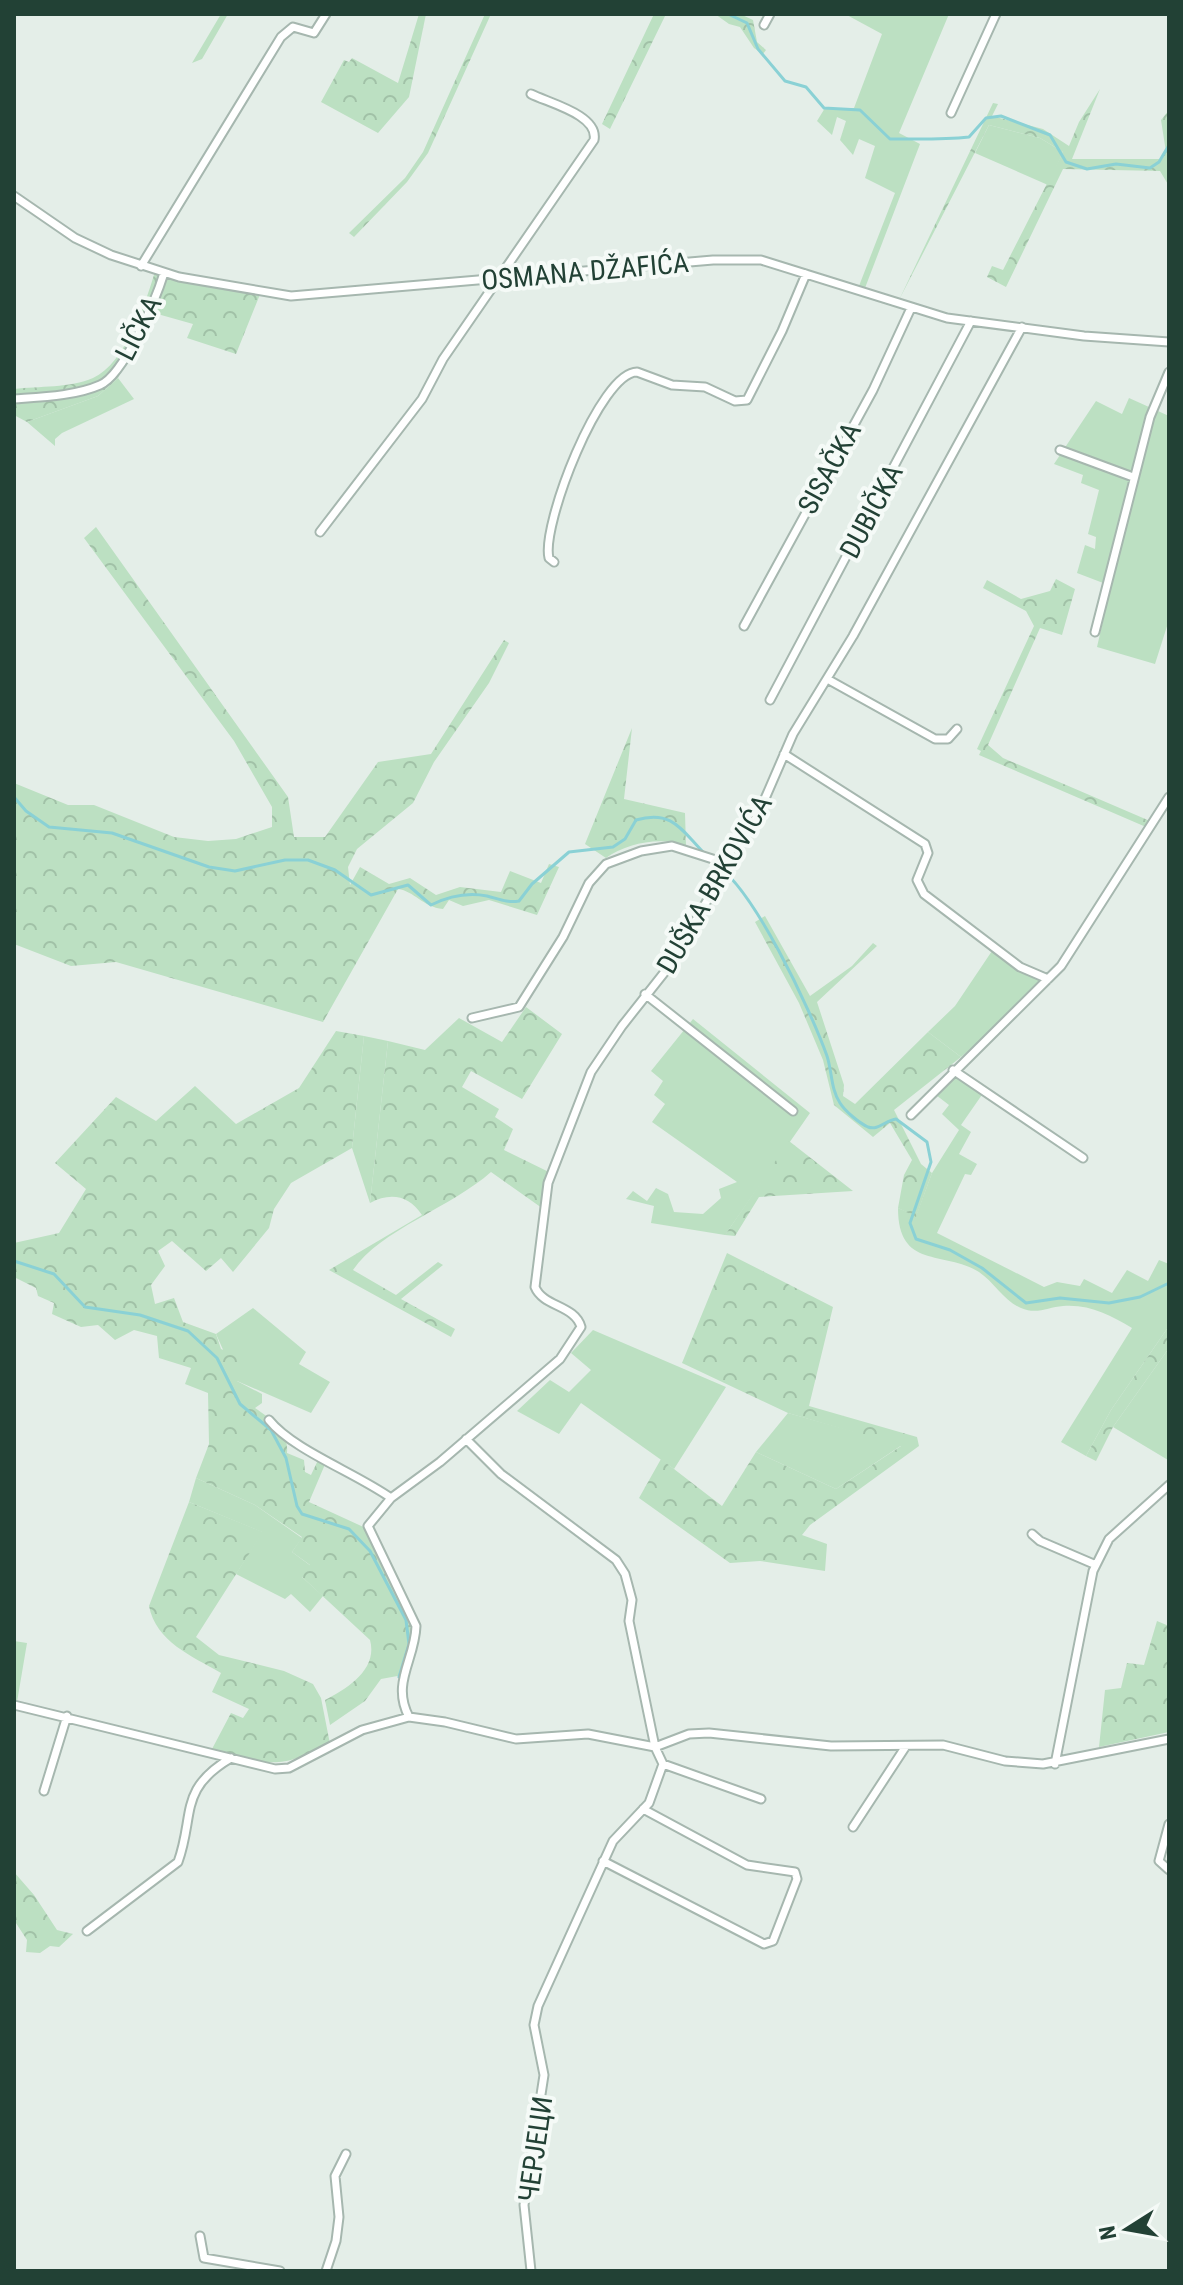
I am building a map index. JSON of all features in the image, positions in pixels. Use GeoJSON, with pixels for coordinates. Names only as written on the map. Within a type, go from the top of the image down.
{"type":"FeatureCollection","features":[{"type":"Feature","properties":{"kind":"street"},"geometry":{"type":"LineString","coordinates":[[141,266],[281,37],[293,27],[314,33],[326,14]]}},
{"type":"Feature","properties":{"kind":"street"},"geometry":{"type":"LineString","coordinates":[[764,25],[770,14]]}},
{"type":"Feature","properties":{"kind":"street"},"geometry":{"type":"LineString","coordinates":[[951,113],[996,14]]}},
{"type":"Feature","properties":{"kind":"street"},"geometry":{"type":"LineString","coordinates":[[320,532],[422,399],[443,359],[495,280],[596,135],[589,122],[531,94]]}},
{"type":"Feature","properties":{"kind":"street","name":"OSMANA DŽAFIĆA"},"geometry":{"type":"LineString","coordinates":[[14,196],[94,249],[141,266],[164,273],[302,296],[740,259],[761,260],[911,308],[971,321],[1169,342]]}},
{"type":"Feature","properties":{"kind":"street","name":"LIČKA"},"geometry":{"type":"LineString","coordinates":[[14,399],[103,384],[121,364],[152,307],[164,273]]}},
{"type":"Feature","properties":{"kind":"street"},"geometry":{"type":"LineString","coordinates":[[554,562],[549,558],[547,546],[551,523],[581,443],[618,381],[637,372],[672,385],[705,387],[735,401],[747,400],[782,331],[806,274]]}},
{"type":"Feature","properties":{"kind":"street","name":"SISAČKA"},"geometry":{"type":"LineString","coordinates":[[744,626],[873,390],[911,308]]}},
{"type":"Feature","properties":{"kind":"street","name":"DUBIČKA"},"geometry":{"type":"LineString","coordinates":[[770,700],[971,321]]}},
{"type":"Feature","properties":{"kind":"street","name":"DUŠKA BRKOVIĆA"},"geometry":{"type":"LineString","coordinates":[[409,1717],[403,1707],[402,1674],[416,1626],[368,1526],[391,1498],[560,1359],[581,1330],[577,1316],[536,1292],[548,1183],[591,1072],[645,994],[671,964],[693,928],[722,862],[757,817],[784,754],[829,680],[1022,327]]}},
{"type":"Feature","properties":{"kind":"street"},"geometry":{"type":"LineString","coordinates":[[1095,632],[1150,417],[1169,372]]}},
{"type":"Feature","properties":{"kind":"street"},"geometry":{"type":"LineString","coordinates":[[1060,450],[1133,477]]}},
{"type":"Feature","properties":{"kind":"street"},"geometry":{"type":"LineString","coordinates":[[829,680],[935,739],[948,739],[957,729]]}},
{"type":"Feature","properties":{"kind":"street"},"geometry":{"type":"LineString","coordinates":[[784,754],[924,843],[928,853],[917,880],[924,894],[1020,967],[1048,979]]}},
{"type":"Feature","properties":{"kind":"street"},"geometry":{"type":"LineString","coordinates":[[911,1115],[1061,966],[1169,797]]}},
{"type":"Feature","properties":{"kind":"street"},"geometry":{"type":"LineString","coordinates":[[472,1018],[519,1007],[563,937],[589,883],[606,864],[641,851],[672,846],[722,862]]}},
{"type":"Feature","properties":{"kind":"street"},"geometry":{"type":"LineString","coordinates":[[645,994],[793,1111]]}},
{"type":"Feature","properties":{"kind":"street"},"geometry":{"type":"LineString","coordinates":[[953,1070],[1083,1158]]}},
{"type":"Feature","properties":{"kind":"street"},"geometry":{"type":"LineString","coordinates":[[269,1420],[283,1437],[360,1476],[391,1498]]}},
{"type":"Feature","properties":{"kind":"street"},"geometry":{"type":"LineString","coordinates":[[466,1439],[501,1474],[621,1567],[632,1600],[629,1621],[655,1747],[663,1764],[656,1787],[643,1809],[613,1841],[603,1861],[764,1944],[773,1941],[797,1879],[795,1872],[747,1865],[643,1809]]}},
{"type":"Feature","properties":{"kind":"street"},"geometry":{"type":"LineString","coordinates":[[1055,1764],[1096,1565],[1109,1539],[1169,1485]]}},
{"type":"Feature","properties":{"kind":"street"},"geometry":{"type":"LineString","coordinates":[[1032,1534],[1040,1541],[1096,1565]]}},
{"type":"Feature","properties":{"kind":"street"},"geometry":{"type":"LineString","coordinates":[[14,1705],[263,1767],[289,1768],[362,1730],[409,1717],[516,1739],[588,1734],[655,1747],[689,1734],[709,1733],[831,1746],[943,1745],[1005,1761],[1055,1764],[1169,1739]]}},
{"type":"Feature","properties":{"kind":"street"},"geometry":{"type":"LineString","coordinates":[[44,1791],[67,1716]]}},
{"type":"Feature","properties":{"kind":"street"},"geometry":{"type":"LineString","coordinates":[[853,1827],[906,1746]]}},
{"type":"Feature","properties":{"kind":"street"},"geometry":{"type":"LineString","coordinates":[[87,1931],[178,1862],[185,1823],[195,1792],[208,1774],[231,1758]]}},
{"type":"Feature","properties":{"kind":"street"},"geometry":{"type":"LineString","coordinates":[[663,1764],[761,1799]]}},
{"type":"Feature","properties":{"kind":"street"},"geometry":{"type":"LineString","coordinates":[[1169,1824],[1159,1861],[1169,1870]]}},
{"type":"Feature","properties":{"kind":"street","name":"ЧЕРЈЕЦИ"},"geometry":{"type":"LineString","coordinates":[[531,2271],[524,2205],[544,2075],[534,2025],[538,2006],[603,1861]]}},
{"type":"Feature","properties":{"kind":"street"},"geometry":{"type":"LineString","coordinates":[[326,2271],[336,2241],[339,2217],[335,2176],[346,2154]]}},
{"type":"Feature","properties":{"kind":"street"},"geometry":{"type":"LineString","coordinates":[[200,2236],[204,2258],[280,2271]]}},
{"type":"Feature","properties":{"kind":"green space"},"geometry":{"type":"Polygon","coordinates":[[[221,14],[228,14],[202,59],[192,63],[221,14]]]}},
{"type":"Feature","properties":{"kind":"green space"},"geometry":{"type":"Polygon","coordinates":[[[419,14],[426,14],[409,97],[378,133],[321,102],[344,60],[349,62],[352,58],[398,83],[419,14]]]}},
{"type":"Feature","properties":{"kind":"green space"},"geometry":{"type":"Polygon","coordinates":[[[485,14],[491,14],[428,153],[407,182],[354,237],[349,233],[405,178],[423,152],[485,14]]]}},
{"type":"Feature","properties":{"kind":"green space"},"geometry":{"type":"Polygon","coordinates":[[[654,14],[666,14],[610,129],[602,124],[654,14]]]}},
{"type":"Feature","properties":{"kind":"green space"},"geometry":{"type":"Polygon","coordinates":[[[715,14],[740,14],[753,20],[757,42],[766,50],[763,54],[754,48],[740,27],[729,24],[715,14]]]}},
{"type":"Feature","properties":{"kind":"green space"},"geometry":{"type":"Polygon","coordinates":[[[845,14],[949,14],[899,133],[920,144],[865,288],[859,286],[895,193],[865,178],[875,146],[859,139],[853,155],[840,140],[846,121],[837,117],[832,135],[817,121],[825,108],[854,108],[882,34],[845,14]]]}},
{"type":"Feature","properties":{"kind":"green space"},"geometry":{"type":"Polygon","coordinates":[[[1100,89],[1072,159],[1162,159],[1166,152],[1161,120],[1169,110],[1169,186],[1160,171],[1063,169],[1006,287],[987,277],[992,266],[1003,270],[1063,152],[1040,138],[989,125],[899,300],[993,103],[998,104],[992,116],[1043,129],[1069,146],[1079,122],[1100,89]]]}},
{"type":"Feature","properties":{"kind":"green space"},"geometry":{"type":"Polygon","coordinates":[[[989,125],[1040,138],[1063,152],[1048,185],[975,153],[989,125]]]}},
{"type":"Feature","properties":{"kind":"green space"},"geometry":{"type":"Polygon","coordinates":[[[156,268],[263,287],[236,354],[187,338],[193,324],[154,313],[118,378],[98,396],[27,422],[14,415],[14,389],[74,384],[105,371],[133,330],[156,268]]]}},
{"type":"Feature","properties":{"kind":"green space"},"geometry":{"type":"Polygon","coordinates":[[[118,378],[134,399],[62,433],[55,439],[55,446],[27,422],[98,396],[118,378]]]}},
{"type":"Feature","properties":{"kind":"green space"},"geometry":{"type":"Polygon","coordinates":[[[1129,398],[1169,416],[1169,620],[1155,664],[1097,647],[1111,586],[1077,573],[1085,545],[1095,549],[1096,537],[1088,534],[1099,490],[1081,483],[1083,475],[1054,464],[1096,401],[1122,414],[1129,398]]]}},
{"type":"Feature","properties":{"kind":"green space"},"geometry":{"type":"Polygon","coordinates":[[[96,527],[288,797],[294,837],[325,837],[378,762],[431,754],[504,640],[509,643],[489,683],[434,762],[413,803],[357,849],[348,867],[350,885],[360,867],[389,884],[410,878],[436,895],[460,887],[501,892],[510,871],[541,883],[549,864],[559,867],[537,915],[489,900],[463,906],[449,900],[443,909],[398,889],[323,1022],[116,962],[71,966],[14,944],[14,783],[68,805],[94,805],[174,837],[208,841],[236,839],[272,827],[272,807],[234,741],[84,538],[96,527]]]}},
{"type":"Feature","properties":{"kind":"green space"},"geometry":{"type":"Polygon","coordinates":[[[1056,579],[1075,589],[1062,635],[1040,628],[988,745],[1003,758],[1150,821],[1146,827],[979,755],[981,751],[977,749],[1034,626],[1026,611],[983,588],[987,580],[1021,599],[1050,591],[1056,579]]]}},
{"type":"Feature","properties":{"kind":"green space"},"geometry":{"type":"Polygon","coordinates":[[[632,728],[624,799],[685,813],[686,846],[656,841],[624,848],[606,858],[585,844],[632,728]]]}},
{"type":"Feature","properties":{"kind":"green space"},"geometry":{"type":"Polygon","coordinates":[[[765,916],[810,996],[852,966],[873,943],[877,946],[817,1002],[844,1085],[843,1096],[855,1104],[928,1032],[961,1057],[894,1110],[921,1164],[932,1173],[916,1217],[898,1208],[904,1175],[912,1160],[890,1123],[873,1137],[834,1105],[823,1060],[799,1003],[755,922],[765,916]]]}},
{"type":"Feature","properties":{"kind":"green space"},"geometry":{"type":"Polygon","coordinates":[[[994,948],[1043,979],[1016,1011],[961,1057],[928,1032],[955,1006],[994,948]]]}},
{"type":"Feature","properties":{"kind":"green space"},"geometry":{"type":"Polygon","coordinates":[[[526,1007],[562,1034],[522,1099],[471,1071],[462,1087],[499,1109],[495,1117],[513,1129],[504,1150],[553,1174],[549,1213],[491,1172],[380,1243],[353,1270],[396,1295],[438,1262],[443,1265],[401,1299],[455,1329],[451,1337],[329,1270],[422,1215],[411,1203],[399,1197],[385,1197],[370,1203],[388,1041],[425,1050],[459,1018],[502,1042],[526,1007]]]}},
{"type":"Feature","properties":{"kind":"green space"},"geometry":{"type":"Polygon","coordinates":[[[693,1019],[810,1113],[725,1235],[651,1223],[654,1206],[626,1199],[633,1191],[647,1201],[656,1188],[668,1194],[674,1212],[703,1214],[721,1198],[719,1189],[737,1182],[652,1122],[665,1104],[654,1095],[663,1081],[651,1071],[693,1019]]]}},
{"type":"Feature","properties":{"kind":"green space"},"geometry":{"type":"Polygon","coordinates":[[[336,1031],[364,1036],[352,1148],[291,1183],[274,1209],[269,1228],[233,1272],[221,1258],[206,1271],[172,1241],[158,1251],[165,1266],[151,1285],[155,1304],[174,1298],[183,1322],[216,1334],[221,1349],[242,1357],[237,1381],[262,1394],[262,1403],[255,1408],[282,1432],[287,1453],[304,1460],[305,1472],[311,1475],[319,1458],[326,1462],[309,1502],[370,1530],[416,1617],[418,1625],[403,1675],[381,1679],[365,1701],[330,1725],[325,1700],[343,1690],[365,1669],[370,1660],[370,1640],[301,1576],[310,1565],[292,1552],[302,1537],[255,1505],[196,1478],[209,1444],[208,1393],[185,1384],[191,1368],[159,1358],[157,1336],[134,1330],[115,1340],[98,1325],[81,1327],[52,1314],[54,1303],[38,1296],[36,1288],[14,1277],[14,1243],[59,1233],[86,1189],[55,1163],[116,1097],[156,1121],[195,1086],[236,1124],[299,1088],[336,1031]]]}},
{"type":"Feature","properties":{"kind":"green space"},"geometry":{"type":"Polygon","coordinates":[[[364,1036],[388,1041],[370,1203],[352,1148],[364,1036]]]}},
{"type":"Feature","properties":{"kind":"green space"},"geometry":{"type":"Polygon","coordinates":[[[957,1074],[986,1089],[961,1125],[971,1132],[959,1154],[977,1164],[971,1175],[965,1174],[937,1233],[1044,1287],[1057,1282],[1080,1286],[1084,1279],[1112,1293],[1127,1270],[1148,1281],[1159,1260],[1169,1264],[1169,1326],[1111,1410],[1086,1456],[1061,1442],[1132,1328],[1108,1315],[1082,1307],[1063,1306],[1037,1311],[1021,1308],[979,1272],[914,1250],[900,1228],[898,1208],[916,1216],[932,1173],[959,1130],[942,1114],[949,1105],[936,1095],[957,1074]]]}},
{"type":"Feature","properties":{"kind":"green space"},"geometry":{"type":"Polygon","coordinates":[[[789,1141],[853,1191],[759,1197],[735,1236],[725,1235],[789,1141]]]}},
{"type":"Feature","properties":{"kind":"green space"},"geometry":{"type":"Polygon","coordinates":[[[727,1253],[833,1307],[809,1406],[917,1437],[919,1446],[810,1525],[802,1535],[827,1544],[825,1571],[760,1561],[730,1563],[639,1498],[661,1459],[722,1506],[756,1452],[836,1489],[901,1446],[788,1413],[682,1363],[727,1253]]]}},
{"type":"Feature","properties":{"kind":"green space"},"geometry":{"type":"Polygon","coordinates":[[[253,1308],[306,1352],[299,1364],[330,1382],[311,1413],[237,1381],[216,1334],[253,1308]]]}},
{"type":"Feature","properties":{"kind":"green space"},"geometry":{"type":"Polygon","coordinates":[[[1169,1326],[1169,1348],[1113,1427],[1096,1461],[1086,1456],[1111,1410],[1169,1326]]]}},
{"type":"Feature","properties":{"kind":"green space"},"geometry":{"type":"Polygon","coordinates":[[[593,1330],[726,1387],[674,1469],[581,1403],[559,1434],[517,1411],[550,1380],[569,1392],[591,1370],[571,1353],[593,1330]]]}},
{"type":"Feature","properties":{"kind":"green space"},"geometry":{"type":"Polygon","coordinates":[[[1169,1348],[1169,1459],[1168,1460],[1113,1427],[1169,1348]]]}},
{"type":"Feature","properties":{"kind":"green space"},"geometry":{"type":"Polygon","coordinates":[[[788,1413],[902,1445],[836,1489],[756,1452],[788,1413]]]}},
{"type":"Feature","properties":{"kind":"green space"},"geometry":{"type":"Polygon","coordinates":[[[196,1478],[255,1505],[302,1538],[292,1552],[311,1566],[302,1577],[323,1596],[310,1612],[291,1594],[285,1599],[236,1574],[262,1532],[189,1502],[196,1478]]]}},
{"type":"Feature","properties":{"kind":"green space"},"geometry":{"type":"Polygon","coordinates":[[[189,1502],[263,1532],[196,1637],[219,1655],[284,1671],[313,1684],[321,1698],[330,1744],[297,1758],[272,1762],[212,1749],[231,1713],[243,1718],[249,1709],[212,1692],[221,1673],[167,1639],[153,1619],[149,1606],[189,1502]]]}},
{"type":"Feature","properties":{"kind":"green space"},"geometry":{"type":"Polygon","coordinates":[[[1157,1621],[1169,1626],[1169,1732],[1099,1747],[1105,1690],[1121,1688],[1127,1663],[1144,1665],[1157,1621]]]}},
{"type":"Feature","properties":{"kind":"green space"},"geometry":{"type":"Polygon","coordinates":[[[14,1641],[27,1643],[17,1702],[14,1702],[14,1641]]]}},
{"type":"Feature","properties":{"kind":"green space"},"geometry":{"type":"Polygon","coordinates":[[[14,1872],[57,1930],[73,1934],[59,1947],[50,1946],[40,1953],[26,1952],[27,1940],[14,1920],[14,1872]]]}},
{"type":"Feature","properties":{"kind":"waterway"},"geometry":{"type":"LineString","coordinates":[[728,14],[747,23],[758,49],[785,81],[806,87],[824,108],[860,110],[890,139],[969,137],[986,118],[1001,116],[1050,135],[1066,162],[1087,169],[1116,164],[1150,168],[1159,162],[1169,145]]}},
{"type":"Feature","properties":{"kind":"waterway"},"geometry":{"type":"LineString","coordinates":[[1169,116],[1169,135]]}},
{"type":"Feature","properties":{"kind":"waterway"},"geometry":{"type":"LineString","coordinates":[[14,797],[26,811],[49,827],[112,833],[209,867],[235,871],[285,860],[308,860],[335,870],[371,895],[408,885],[431,905],[465,895],[519,901],[532,884],[569,852],[613,847],[625,839],[636,820],[649,817],[659,817],[676,824],[705,854]]}},
{"type":"Feature","properties":{"kind":"waterway"},"geometry":{"type":"LineString","coordinates":[[713,863],[728,875],[745,896],[779,950],[819,1036],[842,1106],[868,1127],[875,1128],[896,1119],[927,1142],[931,1162],[910,1223],[916,1239],[950,1250],[982,1268],[1026,1303],[1060,1298],[1109,1303],[1140,1297],[1169,1283]]}},
{"type":"Feature","properties":{"kind":"waterway"},"geometry":{"type":"LineString","coordinates":[[14,1261],[54,1274],[85,1307],[140,1315],[188,1331],[217,1358],[240,1404],[271,1430],[286,1458],[297,1506],[302,1514],[349,1529],[370,1551],[406,1620],[409,1644],[399,1677]]}}]}
